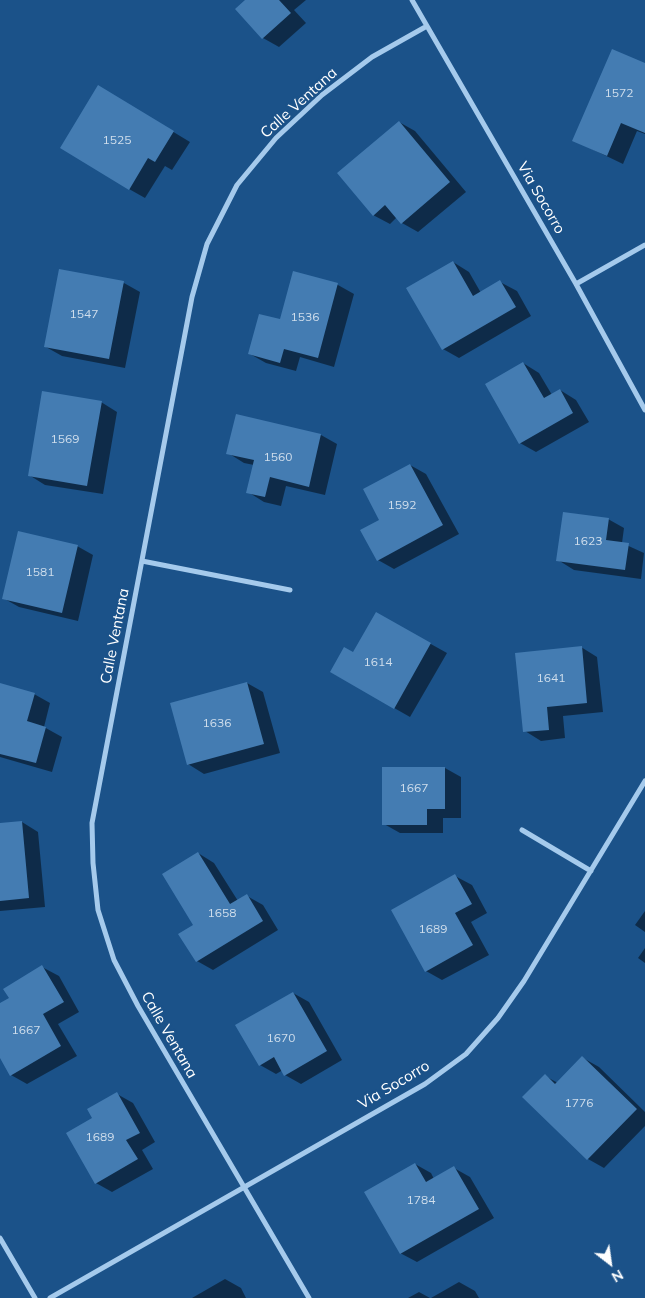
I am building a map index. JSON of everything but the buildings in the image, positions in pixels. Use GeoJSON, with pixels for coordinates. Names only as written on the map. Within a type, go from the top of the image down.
{"type":"FeatureCollection","features":[{"type":"Feature","properties":{"kind":"street","name":"Via Socorro"},"geometry":{"type":"LineString","coordinates":[[412,0],[576,284],[645,410]]}},
{"type":"Feature","properties":{"kind":"street","name":"Calle Ventana"},"geometry":{"type":"LineString","coordinates":[[309,1298],[138,1006],[114,960],[98,910],[93,863],[92,823],[192,297],[207,244],[237,186],[276,138],[322,96],[372,57],[427,26]]}},
{"type":"Feature","properties":{"kind":"street"},"geometry":{"type":"LineString","coordinates":[[576,284],[645,245]]}},
{"type":"Feature","properties":{"kind":"street"},"geometry":{"type":"LineString","coordinates":[[142,561],[290,590]]}},
{"type":"Feature","properties":{"kind":"street","name":"Via Socorro"},"geometry":{"type":"LineString","coordinates":[[50,1298],[425,1084],[466,1054],[498,1018],[524,981],[645,781]]}},
{"type":"Feature","properties":{"kind":"street"},"geometry":{"type":"LineString","coordinates":[[522,830],[590,871]]}},
{"type":"Feature","properties":{"kind":"street"},"geometry":{"type":"LineString","coordinates":[[0,1238],[35,1298]]}}]}
